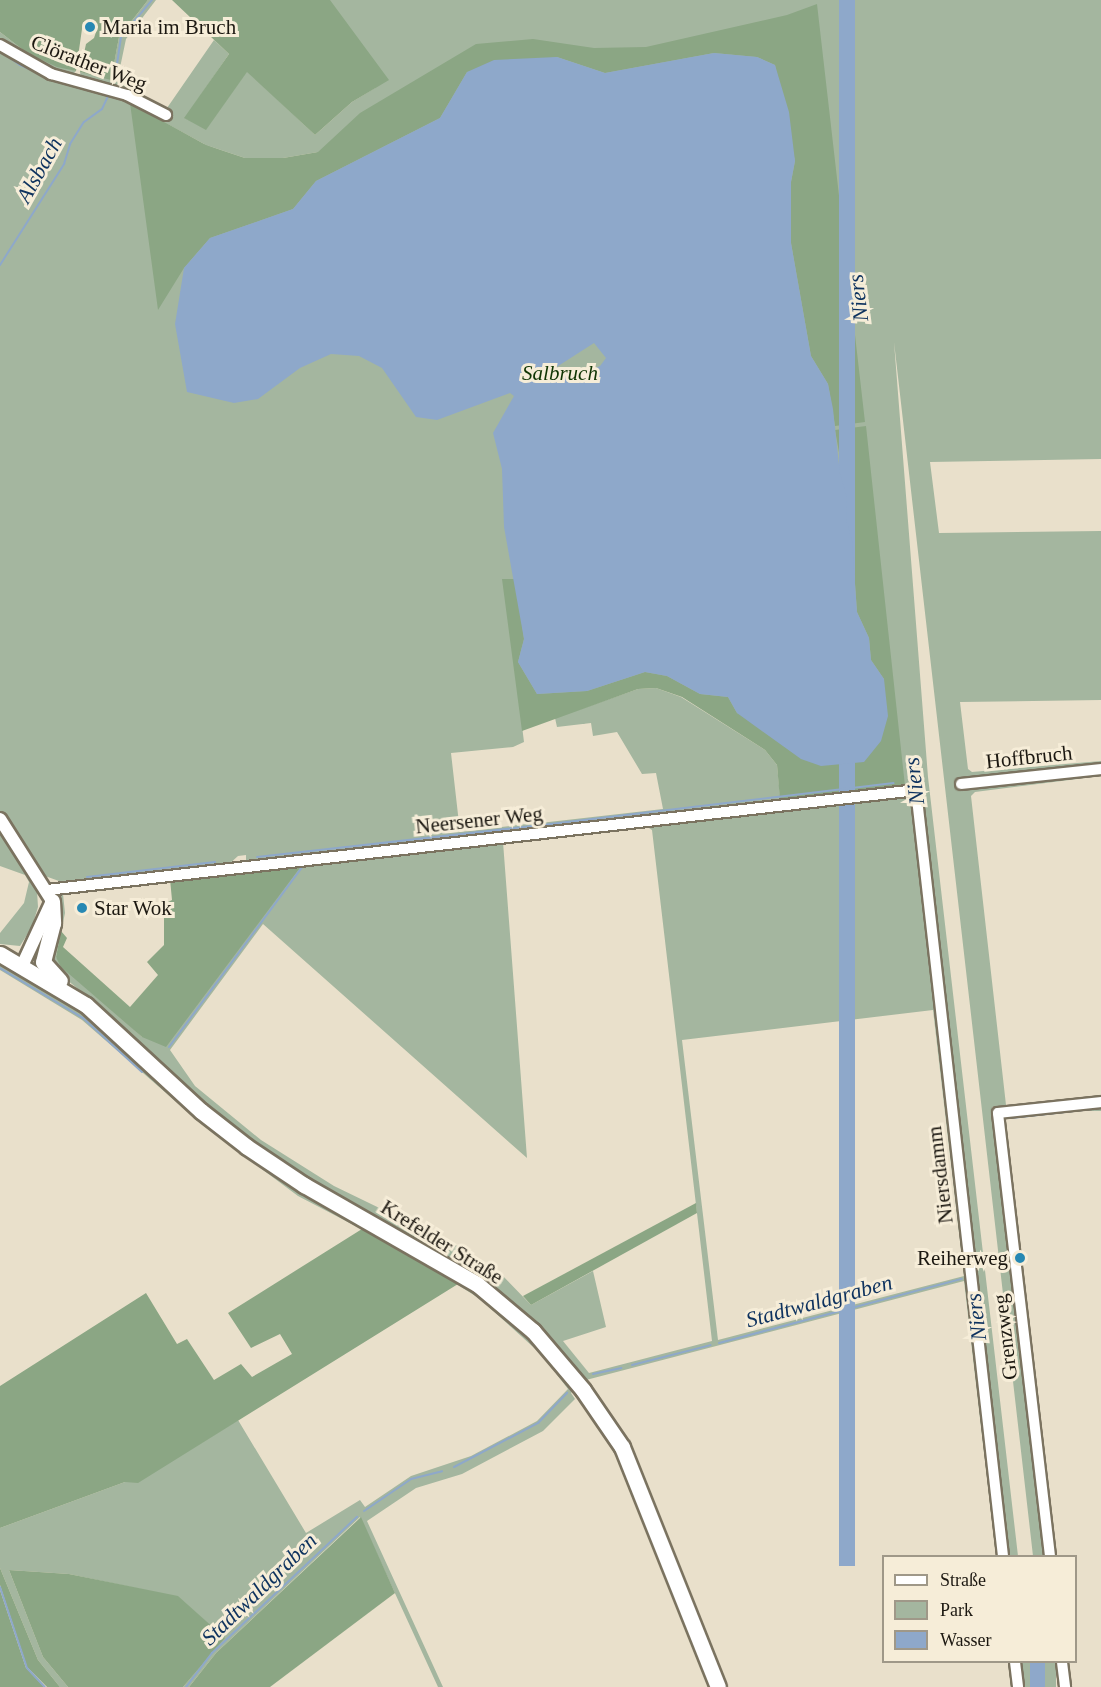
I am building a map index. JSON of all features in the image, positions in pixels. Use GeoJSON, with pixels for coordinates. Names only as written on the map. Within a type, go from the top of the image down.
{"type":"FeatureCollection","features":[{"type":"Feature","properties":{"kind":"main road"},"geometry":{"type":"LineString","coordinates":[[49,896],[53,923],[43,962],[86,1005]]}},
{"type":"Feature","properties":{"kind":"main road","name":"Krefelder Straße"},"geometry":{"type":"LineString","coordinates":[[0,954],[86,1005],[201,1111],[247,1147],[283,1172],[477,1284],[533,1332],[584,1390],[622,1447],[718,1687]]}},
{"type":"Feature","properties":{"kind":"street","name":"Clörather Weg"},"geometry":{"type":"LineString","coordinates":[[0,45],[51,74],[127,95],[166,115]]}},
{"type":"Feature","properties":{"kind":"street","name":"Hoffbruch"},"geometry":{"type":"LineString","coordinates":[[961,784],[1101,769]]}},
{"type":"Feature","properties":{"kind":"street","name":"Neersener Weg"},"geometry":{"type":"LineString","coordinates":[[49,896],[916,789]]}},
{"type":"Feature","properties":{"kind":"street","name":"Niersdamm"},"geometry":{"type":"LineString","coordinates":[[916,789],[1003,1555]]}},
{"type":"Feature","properties":{"kind":"street"},"geometry":{"type":"LineString","coordinates":[[0,819],[49,896],[22,966]]}},
{"type":"Feature","properties":{"kind":"street","name":"Grenzweg"},"geometry":{"type":"LineString","coordinates":[[1050,1555],[998,1113],[1101,1102]]}},
{"type":"Feature","properties":{"kind":"street"},"geometry":{"type":"LineString","coordinates":[[1015,1663],[1018,1687]]}},
{"type":"Feature","properties":{"kind":"street"},"geometry":{"type":"LineString","coordinates":[[1062,1663],[1065,1687]]}},
{"type":"Feature","properties":{"kind":"green space"},"geometry":{"type":"Polygon","coordinates":[[[0,0],[148,0],[119,37],[111,80],[80,72],[86,44],[94,38],[98,26],[83,22],[76,71],[57,67],[27,53],[0,32],[0,0]]]}},
{"type":"Feature","properties":{"kind":"green space","name":"Salbruch"},"geometry":{"type":"Polygon","coordinates":[[[148,0],[156,0],[126,39],[117,82],[167,108],[214,40],[229,54],[185,118],[206,129],[247,71],[315,135],[352,102],[375,88],[283,0],[1101,0],[1101,459],[930,462],[939,533],[1101,531],[1101,700],[960,702],[968,769],[972,772],[1101,761],[1101,776],[975,792],[971,796],[1006,1105],[992,1107],[1044,1555],[1033,1555],[894,342],[928,777],[1018,1555],[996,1555],[964,1281],[586,1380],[532,1321],[476,1277],[258,1149],[193,1097],[100,1007],[61,975],[50,960],[59,899],[63,894],[65,913],[56,957],[142,1037],[301,865],[544,830],[540,823],[663,809],[656,773],[642,774],[617,732],[593,736],[591,723],[557,727],[555,718],[638,689],[656,688],[681,697],[765,750],[777,765],[780,796],[782,768],[768,748],[677,693],[655,686],[636,687],[522,726],[524,742],[513,747],[451,753],[460,832],[535,823],[529,831],[254,863],[246,861],[246,855],[238,856],[227,866],[110,880],[59,881],[45,876],[0,811],[0,49],[45,76],[81,78],[80,72],[111,79],[119,37],[148,0]],[[131,104],[185,137],[245,160],[310,157],[318,152],[283,158],[245,158],[206,145],[131,104]],[[646,826],[503,842],[527,1158],[263,924],[170,1050],[195,1086],[261,1140],[334,1186],[464,1249],[501,1274],[531,1305],[593,1271],[606,1327],[563,1341],[589,1373],[712,1341],[652,830],[646,826]],[[933,1010],[682,1040],[718,1340],[964,1276],[933,1010]]]}},
{"type":"Feature","properties":{"kind":"green space"},"geometry":{"type":"Polygon","coordinates":[[[172,0],[330,0],[389,80],[352,102],[315,135],[247,72],[206,130],[184,118],[229,54],[172,0]]]}},
{"type":"Feature","properties":{"kind":"green space"},"geometry":{"type":"Polygon","coordinates":[[[817,4],[865,422],[835,426],[828,384],[811,356],[791,243],[791,182],[795,161],[775,65],[757,57],[714,53],[605,73],[557,57],[467,72],[440,118],[316,181],[293,209],[210,238],[184,268],[158,310],[130,103],[206,145],[245,158],[283,158],[318,152],[360,113],[476,44],[533,39],[594,48],[646,47],[787,15],[817,4]]]}},
{"type":"Feature","properties":{"kind":"green space"},"geometry":{"type":"Polygon","coordinates":[[[0,32],[27,53],[76,71],[72,75],[48,69],[0,40],[0,32]]]}},
{"type":"Feature","properties":{"kind":"green space"},"geometry":{"type":"Polygon","coordinates":[[[866,426],[905,786],[780,800],[777,765],[765,750],[682,697],[656,688],[638,689],[522,731],[502,579],[516,579],[524,639],[518,662],[537,694],[587,691],[645,672],[667,676],[700,694],[728,697],[737,713],[752,720],[884,679],[871,660],[869,638],[857,612],[852,541],[846,519],[847,497],[835,430],[866,426]]]}},
{"type":"Feature","properties":{"kind":"green space"},"geometry":{"type":"Polygon","coordinates":[[[0,828],[37,891],[38,907],[32,927],[20,946],[0,944],[0,933],[24,903],[29,882],[25,875],[0,866],[0,828]]]}},
{"type":"Feature","properties":{"kind":"green space"},"geometry":{"type":"Polygon","coordinates":[[[302,865],[166,1047],[142,1037],[61,967],[56,957],[61,931],[67,938],[63,947],[130,1007],[158,975],[147,962],[164,945],[164,904],[172,900],[170,879],[302,865]]]}},
{"type":"Feature","properties":{"kind":"green space"},"geometry":{"type":"Polygon","coordinates":[[[0,961],[90,1017],[190,1109],[502,1309],[576,1386],[571,1393],[575,1399],[543,1431],[462,1474],[416,1488],[367,1521],[443,1687],[438,1687],[360,1517],[216,1653],[189,1687],[183,1687],[224,1638],[178,1597],[69,1574],[9,1570],[43,1657],[68,1687],[60,1687],[38,1660],[0,1568],[0,1528],[125,1482],[138,1482],[238,1420],[306,1533],[360,1500],[365,1507],[411,1476],[471,1456],[537,1421],[568,1389],[542,1355],[480,1299],[413,1256],[298,1196],[204,1126],[82,1020],[0,970],[0,961]]]}},
{"type":"Feature","properties":{"kind":"green space"},"geometry":{"type":"Polygon","coordinates":[[[1016,1105],[1101,1105],[1101,1111],[1016,1111],[1016,1105]]]}},
{"type":"Feature","properties":{"kind":"green space"},"geometry":{"type":"Polygon","coordinates":[[[696,1203],[697,1213],[531,1305],[523,1296],[696,1203]]]}},
{"type":"Feature","properties":{"kind":"green space"},"geometry":{"type":"Polygon","coordinates":[[[362,1229],[458,1284],[138,1483],[125,1482],[0,1528],[0,1386],[146,1293],[177,1344],[187,1339],[214,1380],[241,1364],[252,1377],[292,1354],[280,1334],[251,1348],[228,1313],[362,1229]]]}},
{"type":"Feature","properties":{"kind":"green space"},"geometry":{"type":"Polygon","coordinates":[[[361,1517],[395,1593],[270,1687],[189,1687],[216,1653],[361,1517]]]}},
{"type":"Feature","properties":{"kind":"green space"},"geometry":{"type":"Polygon","coordinates":[[[0,1568],[38,1660],[60,1687],[47,1687],[27,1667],[0,1585],[0,1568]]]}},
{"type":"Feature","properties":{"kind":"green space"},"geometry":{"type":"Polygon","coordinates":[[[9,1570],[69,1574],[178,1596],[225,1638],[183,1687],[68,1687],[43,1657],[9,1570]]]}},
{"type":"Feature","properties":{"kind":"green space"},"geometry":{"type":"Polygon","coordinates":[[[0,1590],[26,1668],[44,1687],[0,1687],[0,1590]]]}},
{"type":"Feature","properties":{"kind":"green space"},"geometry":{"type":"Polygon","coordinates":[[[1008,1663],[1030,1663],[1033,1687],[1011,1687],[1008,1663]]]}},
{"type":"Feature","properties":{"kind":"green space"},"geometry":{"type":"Polygon","coordinates":[[[1045,1663],[1056,1663],[1056,1687],[1045,1687],[1045,1663]]]}},
{"type":"Feature","properties":{"kind":"water"},"geometry":{"type":"Polygon","coordinates":[[[839,0],[855,0],[855,1566],[839,1566],[839,0]]]}},
{"type":"Feature","properties":{"kind":"water"},"geometry":{"type":"Polygon","coordinates":[[[714,53],[757,57],[775,65],[789,112],[795,161],[791,182],[791,243],[811,356],[828,384],[833,409],[840,474],[847,497],[846,519],[852,541],[857,612],[869,638],[871,660],[884,679],[888,716],[881,741],[864,762],[821,766],[801,759],[737,713],[728,697],[700,694],[667,676],[645,672],[587,691],[537,694],[518,662],[524,639],[504,527],[502,469],[493,433],[514,396],[510,393],[437,420],[416,417],[382,368],[359,356],[331,354],[300,368],[258,399],[234,403],[187,392],[175,324],[184,268],[210,238],[293,209],[316,181],[440,118],[467,72],[494,60],[557,57],[605,73],[714,53]],[[594,343],[555,368],[555,372],[585,373],[600,366],[606,358],[594,343]]]}},
{"type":"Feature","properties":{"kind":"water"},"geometry":{"type":"Polygon","coordinates":[[[1030,1663],[1045,1663],[1045,1687],[1030,1687],[1030,1663]]]}},
{"type":"Feature","properties":{"kind":"waterway","name":"Alsbach"},"geometry":{"type":"LineString","coordinates":[[115,78],[121,37],[152,0]]}},
{"type":"Feature","properties":{"kind":"waterway"},"geometry":{"type":"LineString","coordinates":[[2,52],[20,65],[61,82]]}},
{"type":"Feature","properties":{"kind":"waterway","name":"Alsbach"},"geometry":{"type":"LineString","coordinates":[[0,265],[64,164],[70,144],[84,122],[102,109],[109,94]]}},
{"type":"Feature","properties":{"kind":"waterway","name":"Niers"},"geometry":{"type":"LineString","coordinates":[[542,825],[893,783]]}},
{"type":"Feature","properties":{"kind":"waterway"},"geometry":{"type":"LineString","coordinates":[[257,857],[533,826]]}},
{"type":"Feature","properties":{"kind":"waterway"},"geometry":{"type":"LineString","coordinates":[[87,877],[215,862]]}},
{"type":"Feature","properties":{"kind":"waterway"},"geometry":{"type":"LineString","coordinates":[[169,1047],[303,866]]}},
{"type":"Feature","properties":{"kind":"waterway"},"geometry":{"type":"LineString","coordinates":[[0,968],[83,1018],[142,1072]]}},
{"type":"Feature","properties":{"kind":"waterway"},"geometry":{"type":"LineString","coordinates":[[1011,1118],[1101,1108]]}},
{"type":"Feature","properties":{"kind":"waterway","name":"Stadtwaldgraben"},"geometry":{"type":"LineString","coordinates":[[719,1343],[962,1279]]}},
{"type":"Feature","properties":{"kind":"waterway","name":"Stadtwaldgraben"},"geometry":{"type":"LineString","coordinates":[[632,1365],[711,1345]]}},
{"type":"Feature","properties":{"kind":"waterway","name":"Stadtwaldgraben"},"geometry":{"type":"LineString","coordinates":[[593,1374],[621,1368]]}},
{"type":"Feature","properties":{"kind":"waterway","name":"Stadtwaldgraben"},"geometry":{"type":"LineString","coordinates":[[454,1467],[538,1423],[567,1393]]}},
{"type":"Feature","properties":{"kind":"waterway","name":"Stadtwaldgraben"},"geometry":{"type":"LineString","coordinates":[[364,1511],[411,1479],[442,1471]]}},
{"type":"Feature","properties":{"kind":"waterway","name":"Stadtwaldgraben"},"geometry":{"type":"LineString","coordinates":[[186,1687],[212,1653],[357,1517]]}},
{"type":"Feature","properties":{"kind":"waterway"},"geometry":{"type":"LineString","coordinates":[[0,1587],[27,1668],[45,1687]]}},
{"type":"Feature","properties":{"kind":"place","name":"Maria im Bruch"},"geometry":{"type":"Point","coordinates":[90,27]}},
{"type":"Feature","properties":{"kind":"place","name":"Star Wok"},"geometry":{"type":"Point","coordinates":[82,908]}},
{"type":"Feature","properties":{"kind":"place","name":"Reiherweg"},"geometry":{"type":"Point","coordinates":[1020,1258]}}]}
